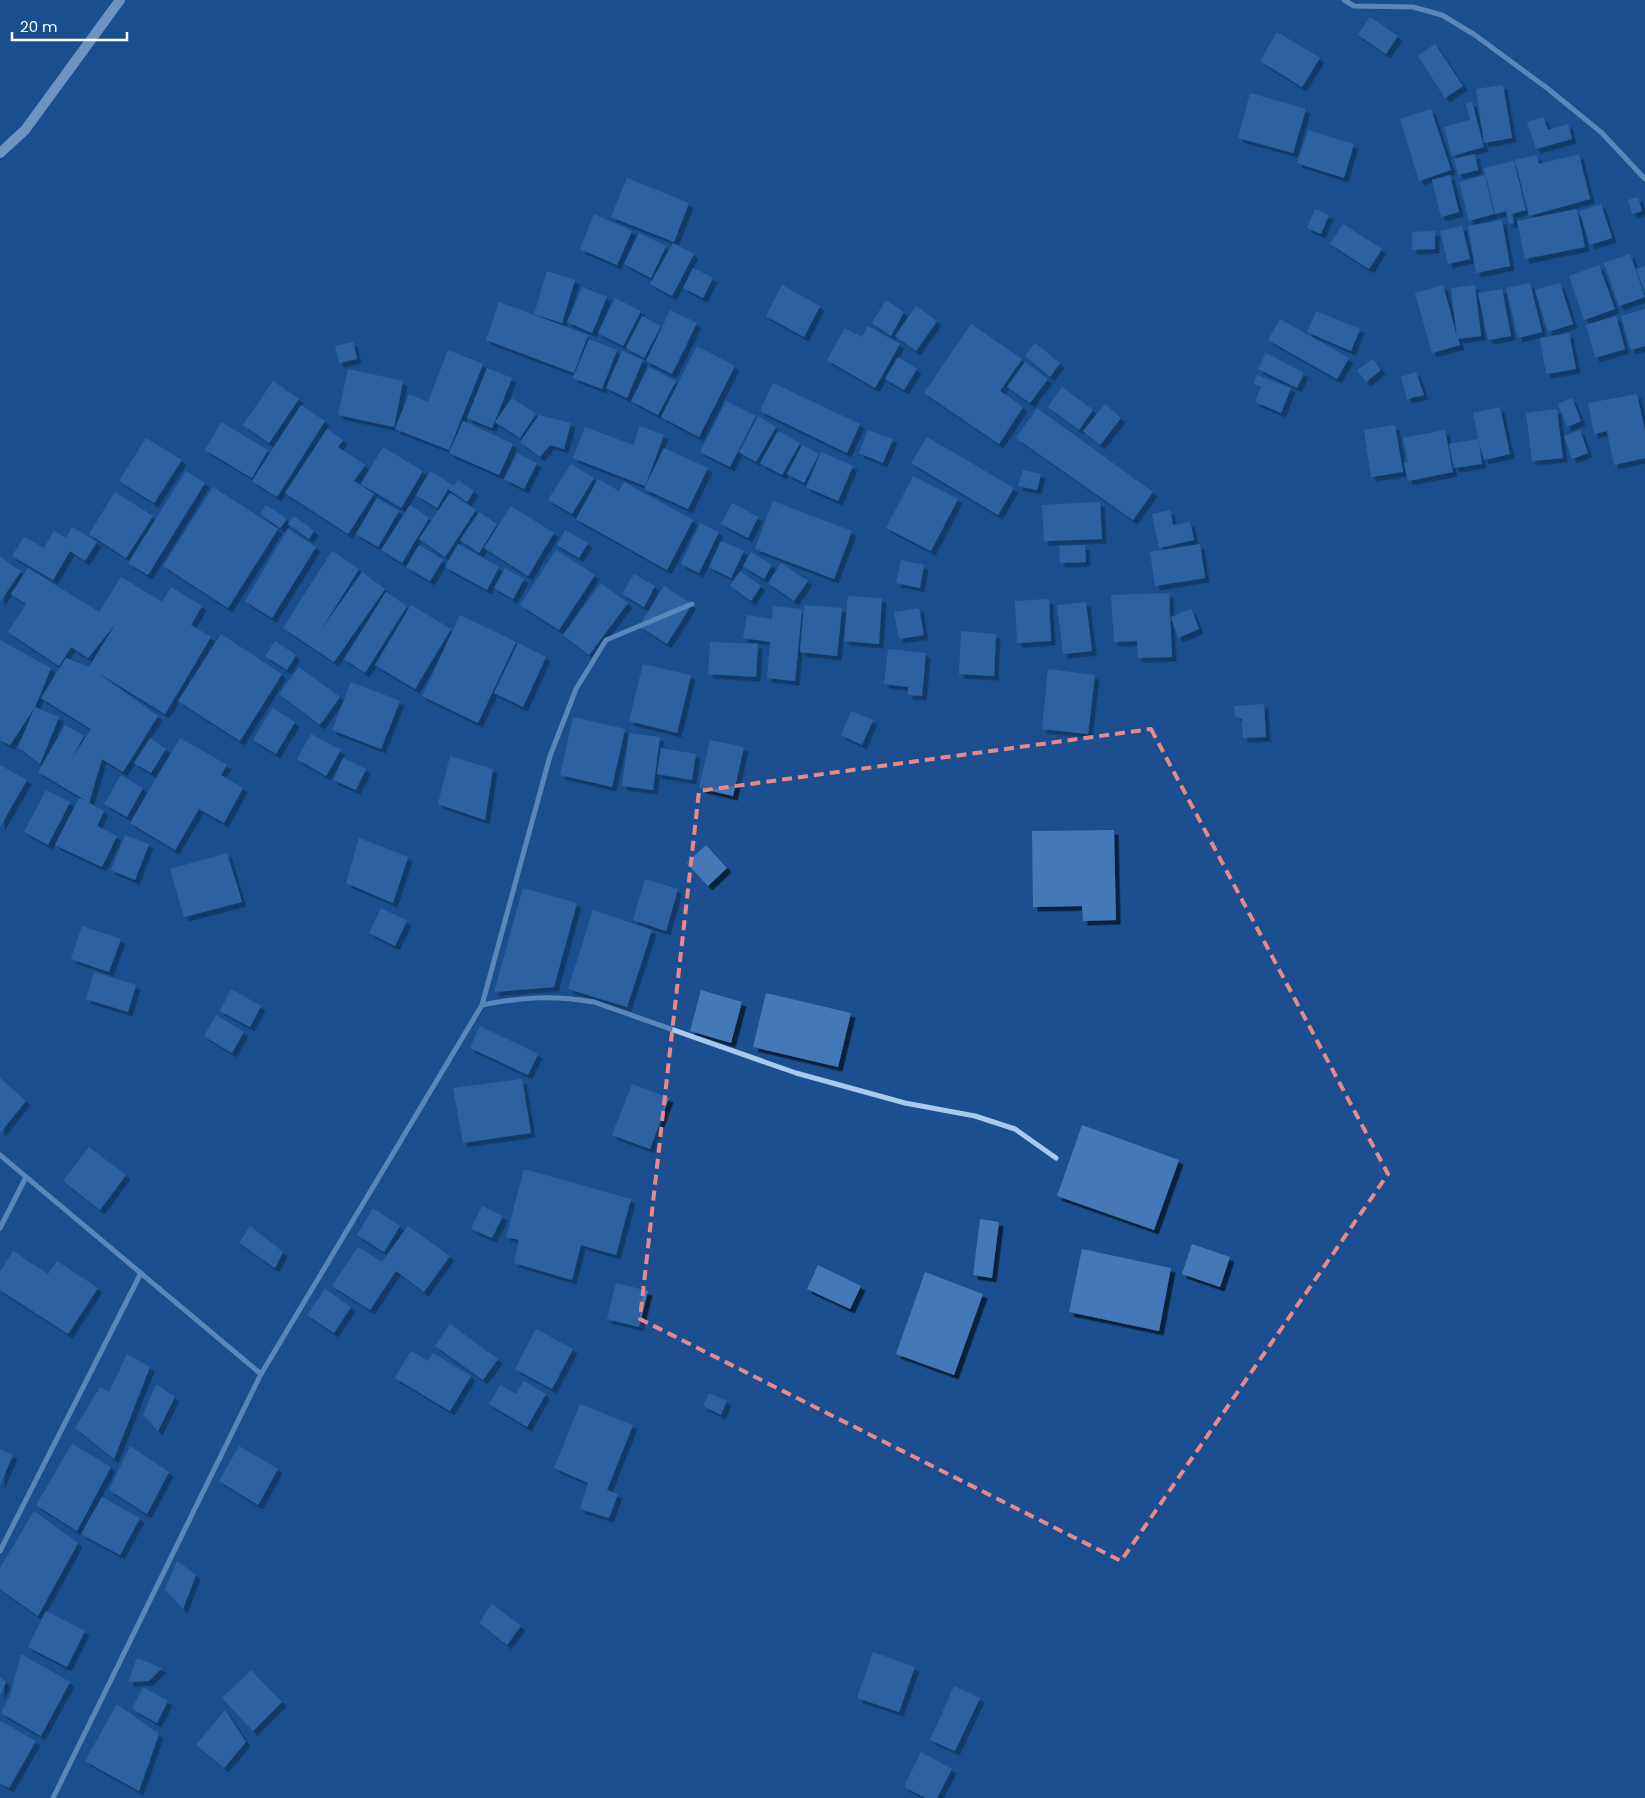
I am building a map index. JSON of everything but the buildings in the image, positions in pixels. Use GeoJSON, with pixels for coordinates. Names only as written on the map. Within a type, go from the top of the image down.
{"type":"FeatureCollection","features":[{"type":"Feature","properties":{"kind":"main road"},"geometry":{"type":"LineString","coordinates":[[0,154],[25,130],[120,0]]}},
{"type":"Feature","properties":{"kind":"street"},"geometry":{"type":"LineString","coordinates":[[1344,0],[1354,6],[1413,7],[1442,15],[1475,35],[1547,88],[1602,134],[1645,179]]}},
{"type":"Feature","properties":{"kind":"street"},"geometry":{"type":"LineString","coordinates":[[53,1798],[261,1374],[482,1005],[550,756],[576,689],[606,640],[692,604]]}},
{"type":"Feature","properties":{"kind":"street"},"geometry":{"type":"LineString","coordinates":[[482,1005],[520,998],[562,996],[594,1002],[796,1073],[905,1103],[975,1116],[1015,1129],[1056,1158]]}},
{"type":"Feature","properties":{"kind":"street"},"geometry":{"type":"LineString","coordinates":[[0,1155],[261,1374]]}},
{"type":"Feature","properties":{"kind":"street"},"geometry":{"type":"LineString","coordinates":[[0,1228],[26,1177]]}},
{"type":"Feature","properties":{"kind":"street"},"geometry":{"type":"LineString","coordinates":[[0,1551],[141,1273]]}},
{"type":"Feature","properties":{"kind":"highlighted area"},"geometry":{"type":"Polygon","coordinates":[[[1151,729],[1388,1174],[1121,1561],[640,1319],[699,791],[1151,729]]]}}]}
